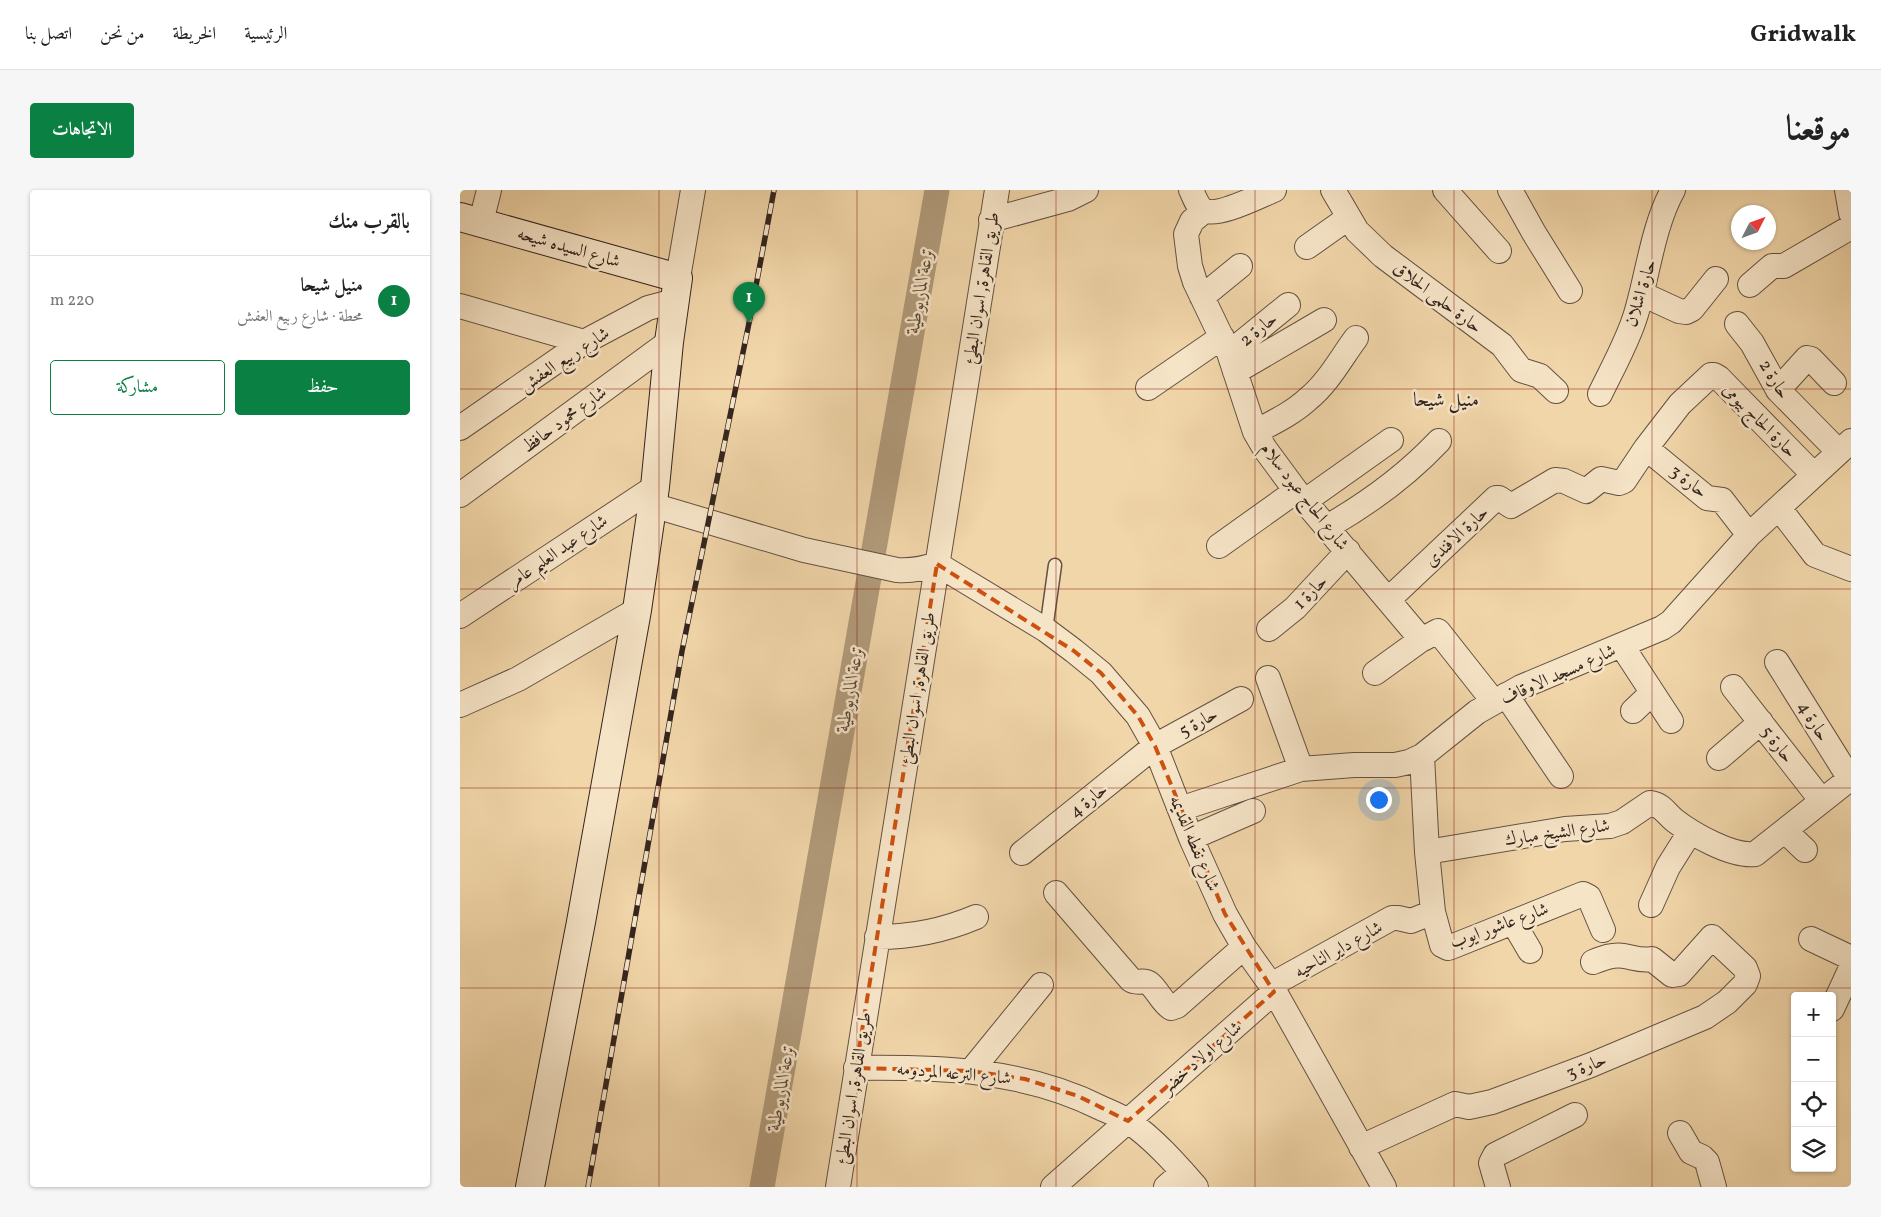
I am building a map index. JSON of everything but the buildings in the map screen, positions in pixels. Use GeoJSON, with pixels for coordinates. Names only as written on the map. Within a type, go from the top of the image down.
{"type":"FeatureCollection","features":[{"type":"Feature","properties":{"kind":"street"},"geometry":{"type":"LineString","coordinates":[[470,220],[489,190]]}},
{"type":"Feature","properties":{"kind":"street"},"geometry":{"type":"LineString","coordinates":[[530,1187],[581,922],[637,610],[653,496],[669,342],[693,190]]}},
{"type":"Feature","properties":{"kind":"street","name":"طريق القاهرة, اسوان البطئ"},"geometry":{"type":"LineString","coordinates":[[838,1187],[997,190]]}},
{"type":"Feature","properties":{"kind":"street"},"geometry":{"type":"LineString","coordinates":[[992,220],[1068,199],[1086,190]]}},
{"type":"Feature","properties":{"kind":"street"},"geometry":{"type":"LineString","coordinates":[[1191,190],[1197,203],[1204,211],[1210,212],[1222,211],[1274,190]]}},
{"type":"Feature","properties":{"kind":"street","name":"حارة حلمى الحلاق"},"geometry":{"type":"LineString","coordinates":[[1333,190],[1357,231],[1383,256],[1502,345],[1521,370],[1540,376],[1556,391]]}},
{"type":"Feature","properties":{"kind":"street"},"geometry":{"type":"LineString","coordinates":[[1445,190],[1499,251]]}},
{"type":"Feature","properties":{"kind":"street"},"geometry":{"type":"LineString","coordinates":[[1510,190],[1570,291]]}},
{"type":"Feature","properties":{"kind":"street","name":"حارة اشلان"},"geometry":{"type":"LineString","coordinates":[[1600,394],[1635,317],[1660,221],[1673,190]]}},
{"type":"Feature","properties":{"kind":"street"},"geometry":{"type":"LineString","coordinates":[[1847,190],[1851,214]]}},
{"type":"Feature","properties":{"kind":"street","name":"شارع الحاج عبود سلام"},"geometry":{"type":"LineString","coordinates":[[1204,211],[1192,221],[1186,234],[1190,266],[1202,297],[1229,354],[1256,432],[1265,449],[1300,496],[1422,639]]}},
{"type":"Feature","properties":{"kind":"street"},"geometry":{"type":"LineString","coordinates":[[1307,247],[1348,218]]}},
{"type":"Feature","properties":{"kind":"street","name":"شارع السيده شيحه"},"geometry":{"type":"LineString","coordinates":[[470,220],[676,290]]}},
{"type":"Feature","properties":{"kind":"street"},"geometry":{"type":"LineString","coordinates":[[1750,285],[1772,266],[1784,266],[1851,227]]}},
{"type":"Feature","properties":{"kind":"street"},"geometry":{"type":"LineString","coordinates":[[1202,297],[1240,266]]}},
{"type":"Feature","properties":{"kind":"street"},"geometry":{"type":"LineString","coordinates":[[1642,294],[1679,311],[1686,312],[1692,309],[1716,279]]}},
{"type":"Feature","properties":{"kind":"street","name":"شارع ربيع العفش"},"geometry":{"type":"LineString","coordinates":[[460,428],[584,342],[648,308],[676,290]]}},
{"type":"Feature","properties":{"kind":"street","name":"حارة 2"},"geometry":{"type":"LineString","coordinates":[[1229,354],[1288,305]]}},
{"type":"Feature","properties":{"kind":"street"},"geometry":{"type":"LineString","coordinates":[[460,306],[584,342]]}},
{"type":"Feature","properties":{"kind":"street"},"geometry":{"type":"LineString","coordinates":[[1148,388],[1229,354],[1324,320]]}},
{"type":"Feature","properties":{"kind":"street","name":"حارة 2"},"geometry":{"type":"LineString","coordinates":[[1737,324],[1752,343],[1778,390],[1845,446]]}},
{"type":"Feature","properties":{"kind":"street"},"geometry":{"type":"LineString","coordinates":[[1256,432],[1295,410],[1309,399],[1320,388],[1356,338]]}},
{"type":"Feature","properties":{"kind":"street","name":"شارع محمود حافظ"},"geometry":{"type":"LineString","coordinates":[[460,495],[669,342]]}},
{"type":"Feature","properties":{"kind":"street"},"geometry":{"type":"LineString","coordinates":[[1778,390],[1807,358],[1834,383]]}},
{"type":"Feature","properties":{"kind":"street","name":"حارة الحاج بيومى"},"geometry":{"type":"LineString","coordinates":[[1646,448],[1680,404],[1708,376],[1714,375],[1814,474]]}},
{"type":"Feature","properties":{"kind":"street"},"geometry":{"type":"LineString","coordinates":[[1219,546],[1391,440]]}},
{"type":"Feature","properties":{"kind":"street"},"geometry":{"type":"LineString","coordinates":[[1327,527],[1376,497],[1420,461],[1439,442]]}},
{"type":"Feature","properties":{"kind":"street","name":"شارع مسجد الاوقاف"},"geometry":{"type":"LineString","coordinates":[[1180,810],[1301,769],[1354,765],[1395,765],[1409,762],[1422,756],[1460,725],[1500,699],[1538,680],[1662,628],[1671,622],[1749,535],[1845,446]]}},
{"type":"Feature","properties":{"kind":"street","name":"حارة 3"},"geometry":{"type":"LineString","coordinates":[[1646,448],[1707,498],[1722,500],[1749,535]]}},
{"type":"Feature","properties":{"kind":"street","name":"حارة الافندى"},"geometry":{"type":"LineString","coordinates":[[1389,599],[1496,498],[1511,506],[1554,480],[1560,479],[1586,491],[1604,478],[1619,483],[1624,481],[1646,448]]}},
{"type":"Feature","properties":{"kind":"street"},"geometry":{"type":"LineString","coordinates":[[653,496],[804,550],[897,570],[924,569],[937,564]]}},
{"type":"Feature","properties":{"kind":"street","name":"شارع عبد العليم عامر"},"geometry":{"type":"LineString","coordinates":[[460,616],[653,496]]}},
{"type":"Feature","properties":{"kind":"street"},"geometry":{"type":"LineString","coordinates":[[1779,508],[1815,555],[1851,569]]}},
{"type":"Feature","properties":{"kind":"street","name":"حارة 1"},"geometry":{"type":"LineString","coordinates":[[1269,629],[1295,608],[1348,551]]}},
{"type":"Feature","properties":{"kind":"street","name":"شارع نقطه القديمه"},"geometry":{"type":"LineString","coordinates":[[937,564],[1046,630],[1101,673],[1138,716],[1155,746],[1191,838],[1225,914],[1244,947],[1273,989],[1384,1187]]}},
{"type":"Feature","properties":{"kind":"street"},"geometry":{"type":"LineString","coordinates":[[460,705],[518,679],[637,610]]}},
{"type":"Feature","properties":{"kind":"street"},"geometry":{"type":"LineString","coordinates":[[1375,673],[1422,639],[1438,631],[1500,699],[1561,776]]}},
{"type":"Feature","properties":{"kind":"street"},"geometry":{"type":"LineString","coordinates":[[1622,646],[1671,722]]}},
{"type":"Feature","properties":{"kind":"street","name":"حارة 4"},"geometry":{"type":"LineString","coordinates":[[1777,662],[1851,779]]}},
{"type":"Feature","properties":{"kind":"street"},"geometry":{"type":"LineString","coordinates":[[1268,678],[1301,769]]}},
{"type":"Feature","properties":{"kind":"street","name":"حارة 5"},"geometry":{"type":"LineString","coordinates":[[1733,687],[1822,801]]}},
{"type":"Feature","properties":{"kind":"street"},"geometry":{"type":"LineString","coordinates":[[1633,711],[1652,692]]}},
{"type":"Feature","properties":{"kind":"street","name":"حارة 5"},"geometry":{"type":"LineString","coordinates":[[1155,746],[1241,699]]}},
{"type":"Feature","properties":{"kind":"street"},"geometry":{"type":"LineString","coordinates":[[1719,758],[1761,722]]}},
{"type":"Feature","properties":{"kind":"street","name":"حارة 4"},"geometry":{"type":"LineString","coordinates":[[1022,853],[1155,746]]}},
{"type":"Feature","properties":{"kind":"street","name":"شارع عاشور ايوب"},"geometry":{"type":"LineString","coordinates":[[1422,756],[1427,852],[1433,912],[1442,945],[1448,948],[1583,894],[1589,897],[1603,930]]}},
{"type":"Feature","properties":{"kind":"street","name":"شارع الشيخ مبارك"},"geometry":{"type":"LineString","coordinates":[[1427,852],[1565,829],[1610,826],[1622,822],[1650,803],[1658,805],[1690,832],[1716,846],[1750,854],[1760,852],[1851,779]]}},
{"type":"Feature","properties":{"kind":"street"},"geometry":{"type":"LineString","coordinates":[[1191,838],[1253,811]]}},
{"type":"Feature","properties":{"kind":"street"},"geometry":{"type":"LineString","coordinates":[[1785,831],[1805,850]]}},
{"type":"Feature","properties":{"kind":"street"},"geometry":{"type":"LineString","coordinates":[[1651,905],[1668,867],[1690,832]]}},
{"type":"Feature","properties":{"kind":"street"},"geometry":{"type":"LineString","coordinates":[[1056,892],[1131,980],[1135,983],[1144,982],[1150,984],[1171,1008],[1178,1006],[1244,947]]}},
{"type":"Feature","properties":{"kind":"street","name":"شارع داير الناحيه"},"geometry":{"type":"LineString","coordinates":[[1273,989],[1392,918],[1411,921],[1433,912]]}},
{"type":"Feature","properties":{"kind":"street"},"geometry":{"type":"LineString","coordinates":[[877,937],[902,937],[928,933],[952,927],[976,917]]}},
{"type":"Feature","properties":{"kind":"street"},"geometry":{"type":"LineString","coordinates":[[1513,922],[1530,951]]}},
{"type":"Feature","properties":{"kind":"street","name":"حارة 3"},"geometry":{"type":"LineString","coordinates":[[1361,1147],[1456,1104],[1469,1107],[1492,1102],[1591,1065],[1705,1017],[1727,1002],[1745,984],[1748,976],[1745,968],[1712,937],[1676,976],[1652,959],[1642,961],[1624,956],[1609,955],[1593,962]]}},
{"type":"Feature","properties":{"kind":"street"},"geometry":{"type":"LineString","coordinates":[[1812,939],[1851,958]]}},
{"type":"Feature","properties":{"kind":"street"},"geometry":{"type":"LineString","coordinates":[[1836,1000],[1851,968]]}},
{"type":"Feature","properties":{"kind":"street"},"geometry":{"type":"LineString","coordinates":[[971,1071],[1041,986]]}},
{"type":"Feature","properties":{"kind":"street","name":"شارع اولاد خضر"},"geometry":{"type":"LineString","coordinates":[[1053,1187],[1273,989]]}},
{"type":"Feature","properties":{"kind":"street","name":"شارع الترعه المردومه"},"geometry":{"type":"LineString","coordinates":[[856,1068],[971,1071],[1025,1079],[1078,1096],[1128,1121],[1159,1147],[1182,1182]]}},
{"type":"Feature","properties":{"kind":"street"},"geometry":{"type":"LineString","coordinates":[[1498,1187],[1491,1163],[1495,1155],[1575,1116]]}},
{"type":"Feature","properties":{"kind":"street"},"geometry":{"type":"LineString","coordinates":[[1680,1133],[1691,1152],[1702,1157],[1707,1162],[1714,1187]]}},
{"type":"Feature","properties":{"kind":"lane"},"geometry":{"type":"LineString","coordinates":[[1046,630],[1055,565]]}},
{"type":"Feature","properties":{"kind":"highlighted area"},"geometry":{"type":"Polygon","coordinates":[[[937,564],[1074,651],[1101,673],[1138,716],[1155,746],[1225,914],[1274,992],[1128,1121],[1078,1096],[1025,1079],[971,1071],[856,1068],[937,564]]]}},
{"type":"Feature","properties":{"kind":"waterway","name":"ترعة الماريوطية"},"geometry":{"type":"LineString","coordinates":[[762,1187],[937,190]]}},
{"type":"Feature","properties":{"kind":"railway"},"geometry":{"type":"LineString","coordinates":[[588,1187],[682,651],[749,323],[774,190]]}},
{"type":"Feature","properties":{"kind":"place","name":"منيل شيحا"},"geometry":{"type":"Point","coordinates":[749,323]}},
{"type":"Feature","properties":{"kind":"district","name":"منيل شيحا"},"geometry":{"type":"Point","coordinates":[1446,399]}}]}
